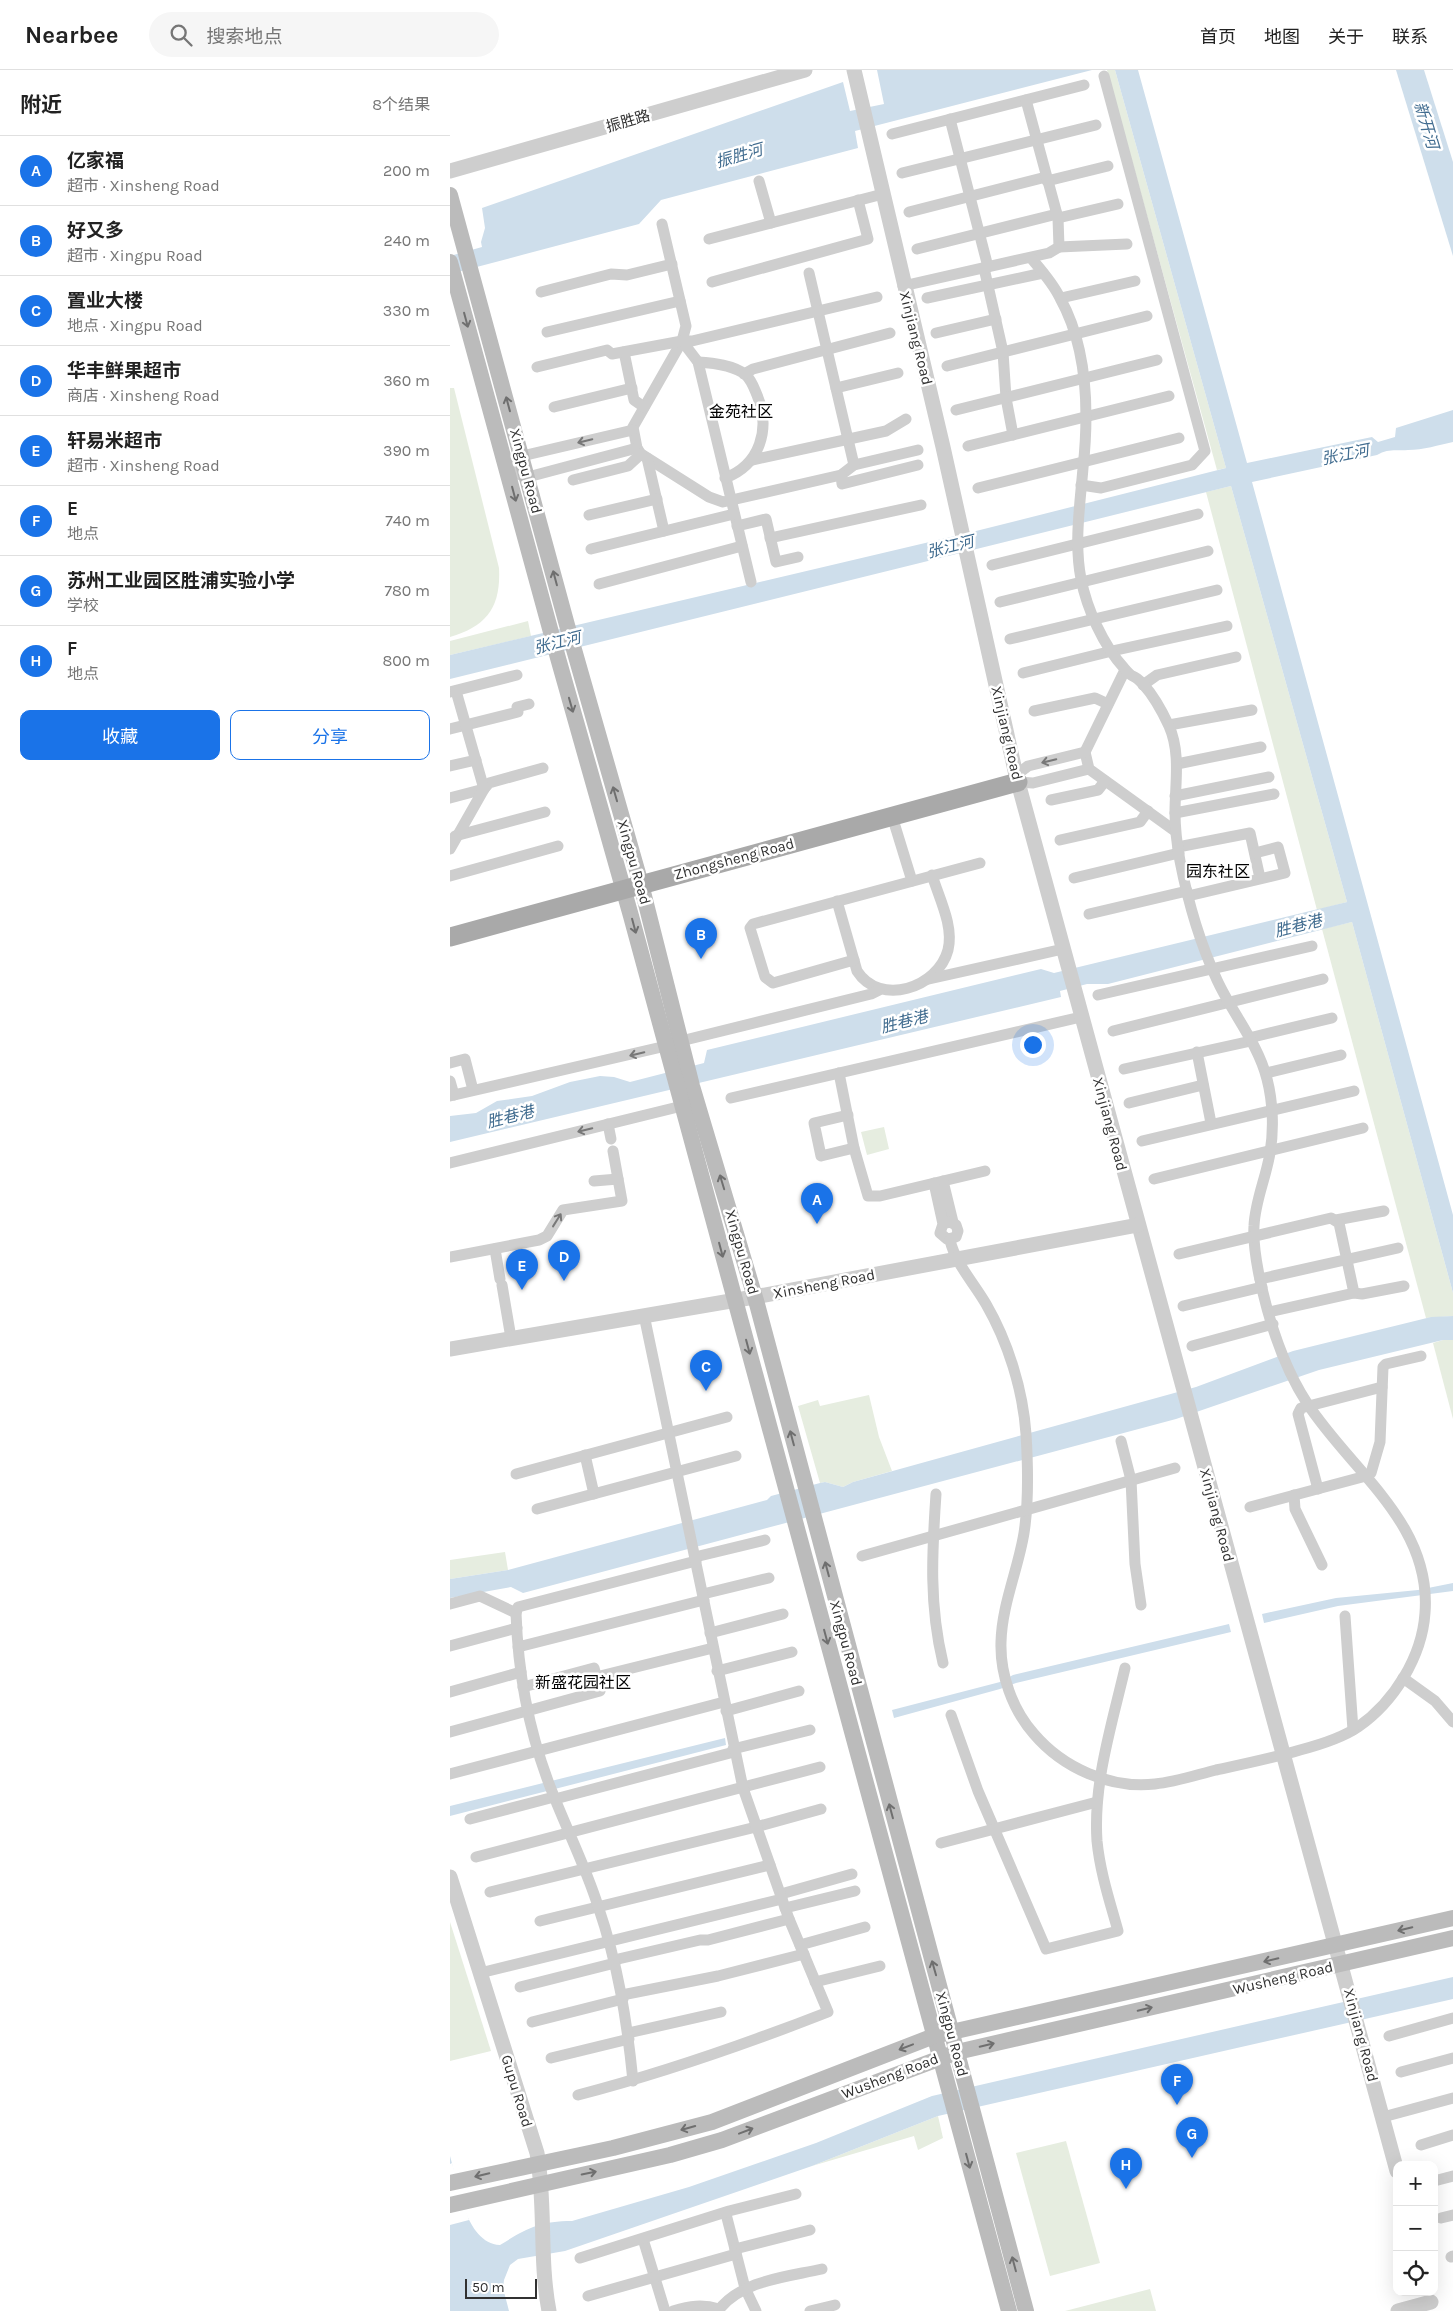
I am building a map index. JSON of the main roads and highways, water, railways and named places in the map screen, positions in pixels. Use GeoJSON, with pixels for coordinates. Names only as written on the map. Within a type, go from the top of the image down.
{"type":"FeatureCollection","features":[{"type":"Feature","properties":{"kind":"main road","name":"Xingpu Road"},"geometry":{"type":"LineString","coordinates":[[450,195],[575,654],[631,881],[685,1087],[754,1297],[1026,2311]]}},
{"type":"Feature","properties":{"kind":"main road","name":"Xingpu Road"},"geometry":{"type":"LineString","coordinates":[[452,268],[558,658],[631,881]]}},
{"type":"Feature","properties":{"kind":"main road","name":"Zhongsheng Road"},"geometry":{"type":"LineString","coordinates":[[450,927],[631,881],[892,816],[1017,779],[631,881],[450,937]]}},
{"type":"Feature","properties":{"kind":"main road","name":"Xingpu Road"},"geometry":{"type":"LineString","coordinates":[[685,1087],[682,1106],[1009,2311]]}},
{"type":"Feature","properties":{"kind":"main road","name":"Wusheng Road"},"geometry":{"type":"LineString","coordinates":[[454,2182],[651,2139],[712,2122],[934,2036],[952,2031],[1336,1946],[1453,1918]]}},
{"type":"Feature","properties":{"kind":"main road"},"geometry":{"type":"LineString","coordinates":[[1366,1938],[1372,1958]]}},
{"type":"Feature","properties":{"kind":"main road","name":"Wusheng Road"},"geometry":{"type":"LineString","coordinates":[[457,2203],[670,2155],[722,2140],[940,2057],[958,2052],[1453,1938]]}},
{"type":"Feature","properties":{"kind":"main road"},"geometry":{"type":"LineString","coordinates":[[1303,1953],[1308,1972]]}},
{"type":"Feature","properties":{"kind":"water","name":"振胜河"},"geometry":{"type":"Polygon","coordinates":[[[877,70],[1092,70],[855,131],[858,148],[661,200],[639,224],[450,274],[450,256],[482,247],[481,242],[485,228],[482,208],[843,82],[850,111],[884,104],[877,70]]]}},
{"type":"Feature","properties":{"kind":"water"},"geometry":{"type":"Polygon","coordinates":[[[1115,70],[1138,70],[1247,463],[1372,437],[1378,442],[1395,437],[1396,428],[1453,410],[1453,442],[1419,449],[1389,451],[1252,482],[1453,1215],[1453,1293],[1352,922],[1108,984],[1087,984],[1060,991],[1061,997],[450,1142],[450,1116],[476,1113],[497,1101],[532,1096],[570,1082],[600,1076],[614,1077],[630,1082],[704,1063],[707,1050],[1041,969],[1054,973],[1347,902],[1231,486],[450,679],[450,655],[976,531],[1226,468],[1115,70]]]}},
{"type":"Feature","properties":{"kind":"water","name":"新开河"},"geometry":{"type":"Polygon","coordinates":[[[1396,70],[1424,70],[1453,162],[1453,256],[1396,70]]]}},
{"type":"Feature","properties":{"kind":"water"},"geometry":{"type":"Polygon","coordinates":[[[1453,1316],[1453,1340],[1443,1340],[1319,1370],[1176,1419],[523,1593],[511,1587],[450,1598],[450,1579],[508,1570],[767,1500],[771,1496],[820,1483],[825,1482],[843,1487],[853,1482],[1196,1387],[1293,1351],[1431,1317],[1453,1316]]]}},
{"type":"Feature","properties":{"kind":"water"},"geometry":{"type":"Polygon","coordinates":[[[1453,1583],[1453,1591],[1338,1606],[1264,1623],[1262,1614],[1336,1598],[1418,1590],[1453,1583]]]}},
{"type":"Feature","properties":{"kind":"water"},"geometry":{"type":"Polygon","coordinates":[[[1229,1624],[1231,1632],[1016,1683],[894,1718],[892,1710],[1000,1682],[1013,1675],[1229,1624]]]}},
{"type":"Feature","properties":{"kind":"water"},"geometry":{"type":"Polygon","coordinates":[[[725,1738],[726,1745],[450,1816],[450,1806],[725,1738]]]}},
{"type":"Feature","properties":{"kind":"water"},"geometry":{"type":"Polygon","coordinates":[[[1453,1977],[1453,1999],[938,2116],[812,2166],[565,2251],[518,2259],[510,2265],[504,2280],[503,2288],[509,2311],[450,2311],[450,2156],[460,2195],[471,2223],[488,2242],[500,2245],[526,2230],[542,2224],[572,2221],[689,2187],[816,2143],[932,2096],[1453,1977]]]}},
{"type":"Feature","properties":{"kind":"place","name":"好又多"},"geometry":{"type":"Point","coordinates":[701,959]}},
{"type":"Feature","properties":{"kind":"place","name":"亿家福"},"geometry":{"type":"Point","coordinates":[817,1224]}},
{"type":"Feature","properties":{"kind":"place","name":"华丰鲜果超市"},"geometry":{"type":"Point","coordinates":[564,1281]}},
{"type":"Feature","properties":{"kind":"place","name":"轩易米超市"},"geometry":{"type":"Point","coordinates":[522,1290]}},
{"type":"Feature","properties":{"kind":"place","name":"置业大楼"},"geometry":{"type":"Point","coordinates":[706,1391]}},
{"type":"Feature","properties":{"kind":"place","name":"E"},"geometry":{"type":"Point","coordinates":[1177,2105]}},
{"type":"Feature","properties":{"kind":"place","name":"苏州工业园区胜浦实验小学"},"geometry":{"type":"Point","coordinates":[1192,2158]}},
{"type":"Feature","properties":{"kind":"place","name":"F"},"geometry":{"type":"Point","coordinates":[1126,2189]}},
{"type":"Feature","properties":{"kind":"district","name":"金苑社区"},"geometry":{"type":"Point","coordinates":[741,411]}},
{"type":"Feature","properties":{"kind":"district","name":"园东社区"},"geometry":{"type":"Point","coordinates":[1218,871]}},
{"type":"Feature","properties":{"kind":"district","name":"新盛花园社区"},"geometry":{"type":"Point","coordinates":[583,1682]}},
{"type":"Feature","properties":{"kind":"water label","name":"张江河"},"geometry":{"type":"Point","coordinates":[1345,454]}},
{"type":"Feature","properties":{"kind":"water label","name":"张江河"},"geometry":{"type":"Point","coordinates":[950,546]}},
{"type":"Feature","properties":{"kind":"water label","name":"张江河"},"geometry":{"type":"Point","coordinates":[557,642]}},
{"type":"Feature","properties":{"kind":"water label","name":"胜巷港"},"geometry":{"type":"Point","coordinates":[1298,925]}},
{"type":"Feature","properties":{"kind":"water label","name":"胜巷港"},"geometry":{"type":"Point","coordinates":[904,1021]}},
{"type":"Feature","properties":{"kind":"water label","name":"胜巷港"},"geometry":{"type":"Point","coordinates":[510,1116]}}]}
